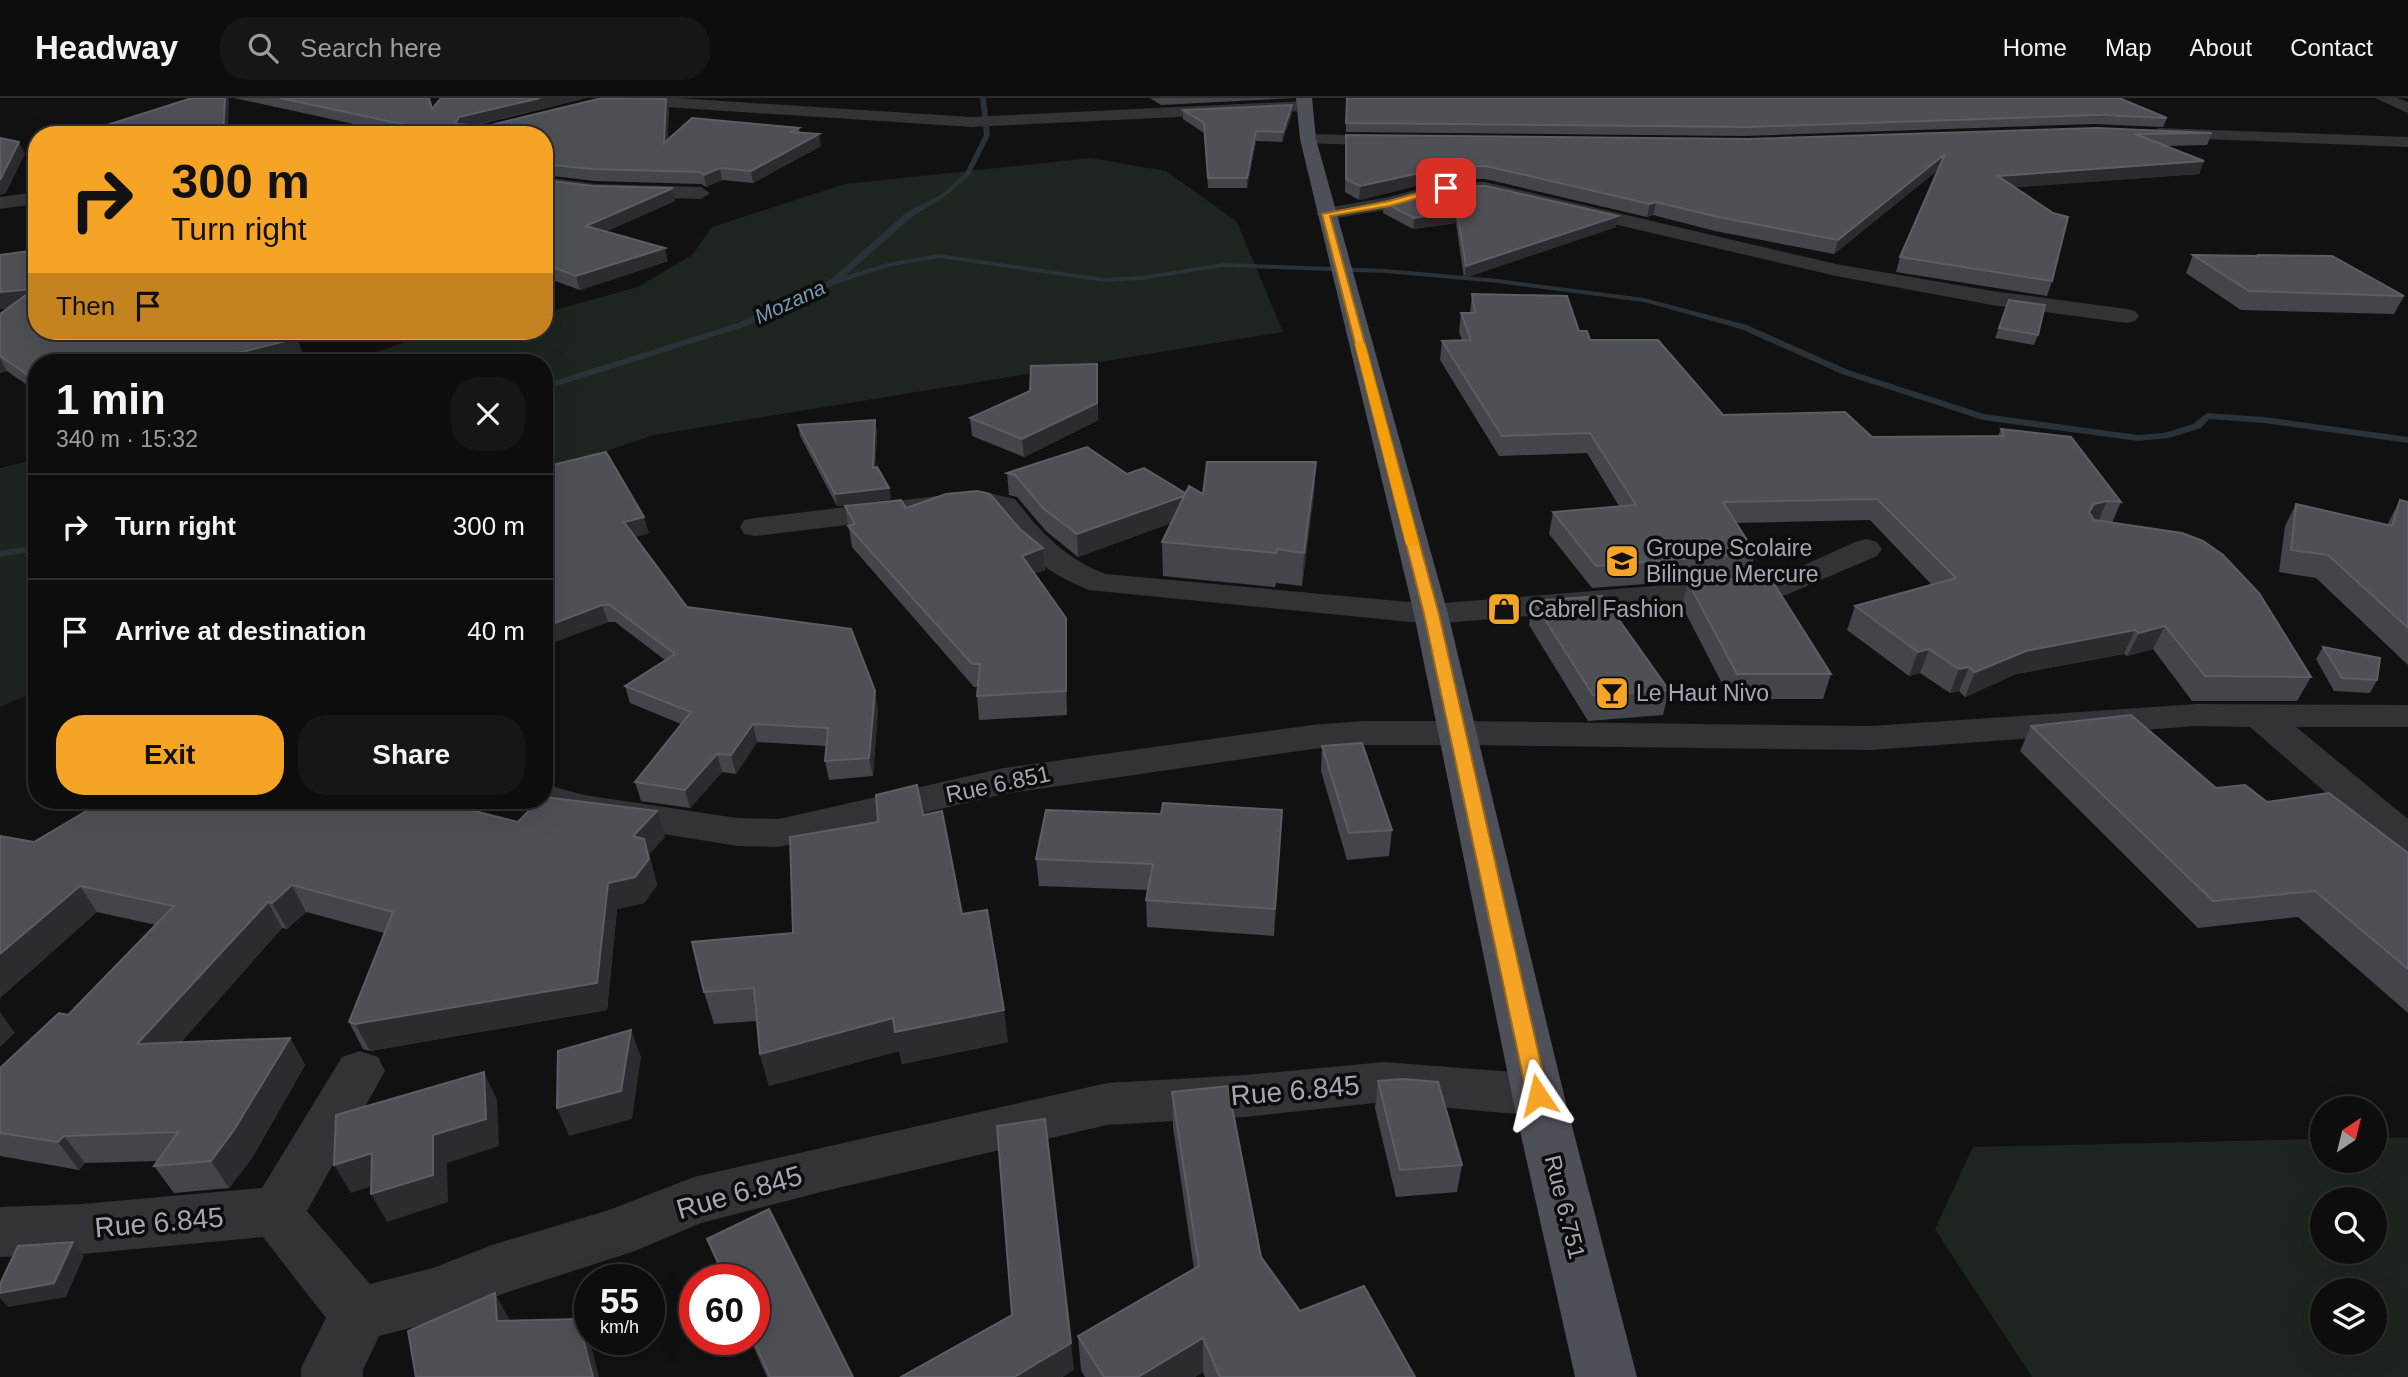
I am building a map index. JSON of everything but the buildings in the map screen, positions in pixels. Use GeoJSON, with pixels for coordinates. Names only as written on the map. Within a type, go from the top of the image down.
{"type":"FeatureCollection","features":[{"type":"Feature","properties":{"kind":"main road","name":"Rue 6.751"},"geometry":{"type":"LineString","coordinates":[[1306,115],[1326,214],[1432,614],[1538,1095],[1606,1377]]}},
{"type":"Feature","properties":{"kind":"street"},"geometry":{"type":"LineString","coordinates":[[2383,98],[2408,108]]}},
{"type":"Feature","properties":{"kind":"street"},"geometry":{"type":"LineString","coordinates":[[598,101],[638,99],[866,106],[971,122],[1306,115],[1416,141]]}},
{"type":"Feature","properties":{"kind":"street"},"geometry":{"type":"LineString","coordinates":[[2141,132],[2408,142]]}},
{"type":"Feature","properties":{"kind":"street"},"geometry":{"type":"LineString","coordinates":[[553,184],[595,190],[701,192]]}},
{"type":"Feature","properties":{"kind":"street"},"geometry":{"type":"LineString","coordinates":[[1326,214],[1390,203],[1446,188],[1485,188],[1836,270],[1992,299],[2127,316]]}},
{"type":"Feature","properties":{"kind":"street"},"geometry":{"type":"LineString","coordinates":[[0,203],[28,199]]}},
{"type":"Feature","properties":{"kind":"street"},"geometry":{"type":"LineString","coordinates":[[755,527],[979,500],[1004,505],[1029,539],[1076,574],[1101,583],[1432,614],[1786,585],[1866,549]]}},
{"type":"Feature","properties":{"kind":"street"},"geometry":{"type":"LineString","coordinates":[[2306,681],[2328,717]]}},
{"type":"Feature","properties":{"kind":"street"},"geometry":{"type":"LineString","coordinates":[[2260,716],[2408,841]]}},
{"type":"Feature","properties":{"kind":"street","name":"Rue 6.851"},"geometry":{"type":"LineString","coordinates":[[553,799],[584,808],[737,831],[779,832],[813,827],[1003,781],[1312,737],[1363,733],[1871,738],[2110,719],[2408,716]]}},
{"type":"Feature","properties":{"kind":"street"},"geometry":{"type":"LineString","coordinates":[[332,1377],[332,1368],[359,1314],[287,1228],[278,1211],[360,1071]]}},
{"type":"Feature","properties":{"kind":"street","name":"Rue 6.845"},"geometry":{"type":"LineString","coordinates":[[359,1314],[438,1294],[492,1271],[615,1233],[694,1201],[825,1168],[1107,1104],[1245,1096],[1384,1082],[1538,1095]]}},
{"type":"Feature","properties":{"kind":"street","name":"Rue 6.845"},"geometry":{"type":"LineString","coordinates":[[0,1232],[82,1229],[278,1211]]}},
{"type":"Feature","properties":{"kind":"shaded area"},"geometry":{"type":"Polygon","coordinates":[[[1091,158],[1166,171],[1237,222],[1283,332],[654,435],[553,469],[553,354],[372,354],[411,340],[553,340],[553,311],[638,287],[692,255],[712,227],[845,184],[1091,158]]]}},
{"type":"Feature","properties":{"kind":"shaded area"},"geometry":{"type":"Polygon","coordinates":[[[28,461],[28,695],[0,707],[0,468],[28,461]]]}},
{"type":"Feature","properties":{"kind":"shaded area"},"geometry":{"type":"Polygon","coordinates":[[[2408,1137],[2408,1377],[2032,1377],[1935,1229],[1973,1147],[2310,1139],[2310,1173],[2387,1173],[2387,1138],[2408,1137]]]}},
{"type":"Feature","properties":{"kind":"waterway","name":"Mozana"},"geometry":{"type":"LineString","coordinates":[[833,282],[910,214],[944,195],[968,174],[987,135],[983,98]]}},
{"type":"Feature","properties":{"kind":"waterway"},"geometry":{"type":"LineString","coordinates":[[833,282],[887,265],[939,256],[1104,280],[1142,278],[1223,265],[1386,271],[1498,281],[1644,300],[1744,327],[1845,372],[1983,417],[2138,438],[2165,436],[2197,426],[2207,416],[2264,420],[2408,440]]}},
{"type":"Feature","properties":{"kind":"waterway","name":"Mozana"},"geometry":{"type":"LineString","coordinates":[[553,384],[741,325],[833,282]]}},
{"type":"Feature","properties":{"kind":"waterway","name":"Mozana"},"geometry":{"type":"LineString","coordinates":[[0,554],[28,549]]}},
{"type":"Feature","properties":{"kind":"slow traffic"},"geometry":{"type":"LineString","coordinates":[[1360,344],[1413,544]]}},
{"type":"Feature","properties":{"kind":"place","name":"Groupe Scolaire Bilingue Mercure"},"geometry":{"type":"Point","coordinates":[1622,561]}},
{"type":"Feature","properties":{"kind":"place","name":"Cabrel Fashion"},"geometry":{"type":"Point","coordinates":[1504,609]}},
{"type":"Feature","properties":{"kind":"place","name":"Le Haut Nivo"},"geometry":{"type":"Point","coordinates":[1612,693]}},
{"type":"Feature","properties":{"kind":"route"},"geometry":{"type":"LineString","coordinates":[[1446,188],[1390,203],[1326,214],[1432,614],[1538,1095]]}}]}
